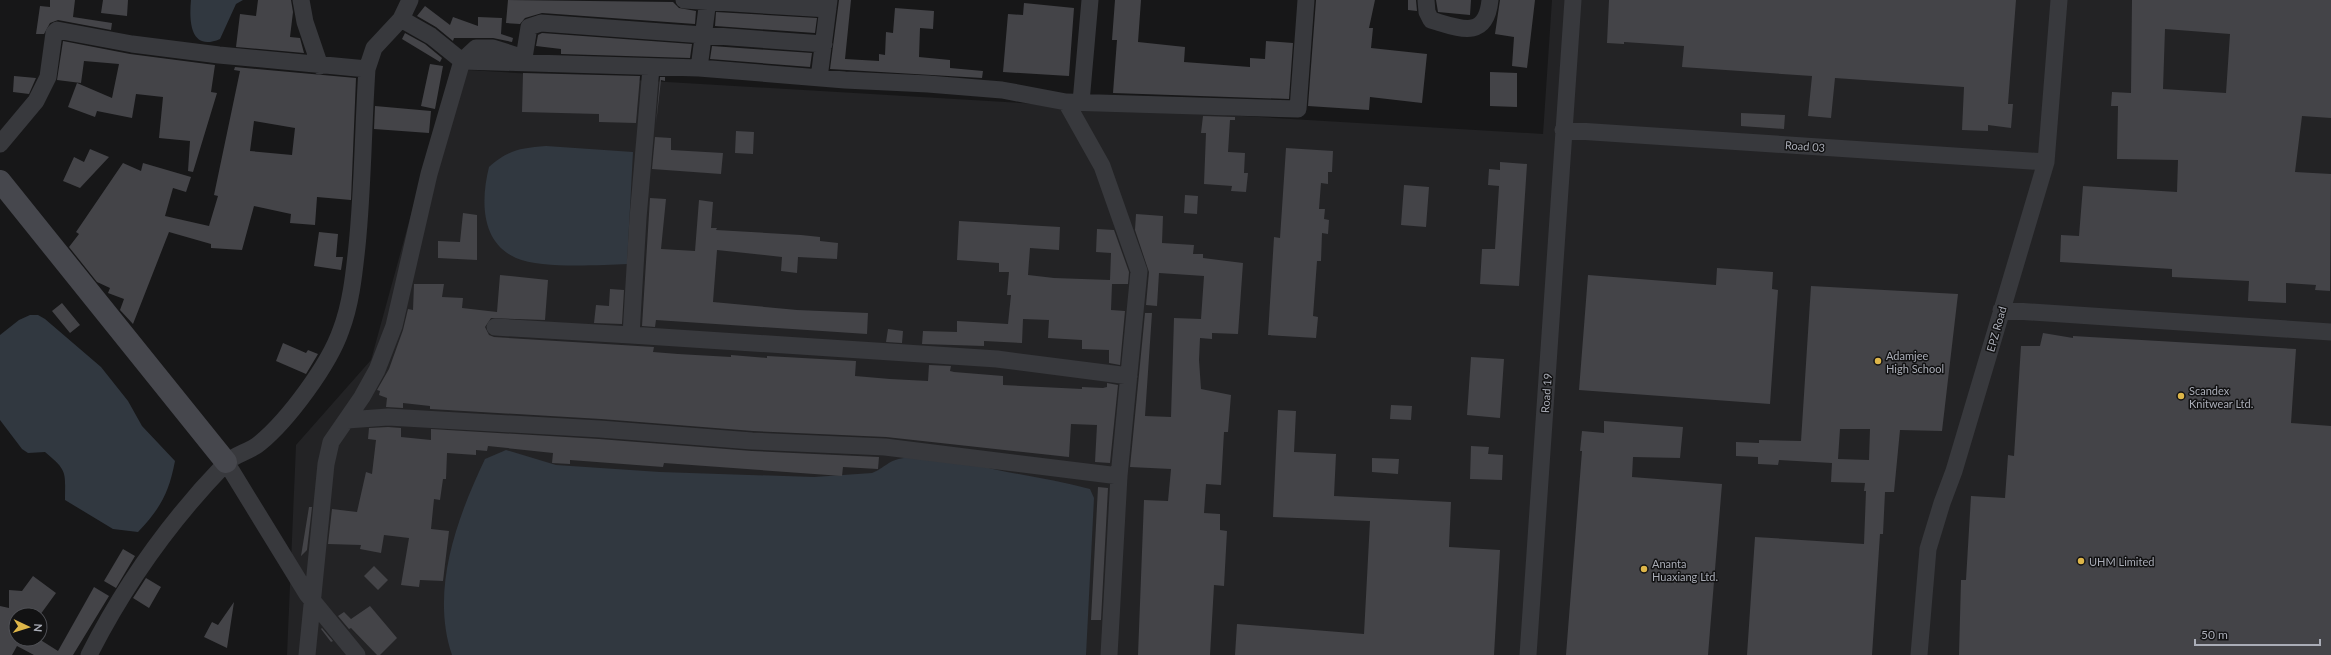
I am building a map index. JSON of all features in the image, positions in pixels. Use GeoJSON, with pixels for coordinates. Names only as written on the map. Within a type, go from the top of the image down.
{"type":"FeatureCollection","features":[{"type":"Feature","properties":{"kind":"street"},"geometry":{"type":"LineString","coordinates":[[301,0],[305,22],[320,66]]}},
{"type":"Feature","properties":{"kind":"street"},"geometry":{"type":"LineString","coordinates":[[89,655],[134,576],[166,531],[226,462],[260,444],[288,414],[318,374],[341,331],[351,291],[360,215],[367,69],[374,48],[401,19],[410,0]]}},
{"type":"Feature","properties":{"kind":"street"},"geometry":{"type":"LineString","coordinates":[[684,0],[829,5],[819,78]]}},
{"type":"Feature","properties":{"kind":"street"},"geometry":{"type":"LineString","coordinates":[[1090,0],[1073,102],[1102,166],[1139,271],[1119,476],[1109,655]]}},
{"type":"Feature","properties":{"kind":"street"},"geometry":{"type":"LineString","coordinates":[[401,19],[431,36],[462,61],[651,68],[699,68],[819,78],[1002,90],[1073,102],[1298,109],[1306,0]]}},
{"type":"Feature","properties":{"kind":"street"},"geometry":{"type":"LineString","coordinates":[[1426,0],[1427,12],[1431,20],[1473,29],[1483,24],[1486,19],[1490,0]]}},
{"type":"Feature","properties":{"kind":"street","name":"Road 19"},"geometry":{"type":"LineString","coordinates":[[1528,655],[1572,0]]}},
{"type":"Feature","properties":{"kind":"street","name":"EPZ Road"},"geometry":{"type":"LineString","coordinates":[[1919,655],[1928,549],[1942,503],[1954,471],[2046,162],[2059,0]]}},
{"type":"Feature","properties":{"kind":"street"},"geometry":{"type":"LineString","coordinates":[[699,68],[708,1]]}},
{"type":"Feature","properties":{"kind":"street"},"geometry":{"type":"LineString","coordinates":[[307,655],[326,464],[331,442],[347,420],[377,370],[394,326],[429,174],[462,61],[476,48],[493,48],[524,58],[529,27],[541,23],[824,44]]}},
{"type":"Feature","properties":{"kind":"street"},"geometry":{"type":"LineString","coordinates":[[0,144],[36,102],[48,77],[54,33],[57,30],[140,45],[320,66],[367,69]]}},
{"type":"Feature","properties":{"kind":"street"},"geometry":{"type":"LineString","coordinates":[[631,335],[638,218],[651,68]]}},
{"type":"Feature","properties":{"kind":"street","name":"Road 03"},"geometry":{"type":"LineString","coordinates":[[1563,130],[2046,162]]}},
{"type":"Feature","properties":{"kind":"street"},"geometry":{"type":"LineString","coordinates":[[0,181],[226,462],[312,599],[357,655]]}},
{"type":"Feature","properties":{"kind":"street"},"geometry":{"type":"LineString","coordinates":[[2001,310],[2331,332]]}},
{"type":"Feature","properties":{"kind":"street"},"geometry":{"type":"LineString","coordinates":[[495,327],[997,359],[1129,376]]}},
{"type":"Feature","properties":{"kind":"street"},"geometry":{"type":"LineString","coordinates":[[347,420],[388,417],[600,429],[752,441],[885,447],[1119,476]]}},
{"type":"Feature","properties":{"kind":"shaded area"},"geometry":{"type":"Polygon","coordinates":[[[191,0],[243,0],[236,4],[220,39],[210,42],[197,38],[194,32],[190,17],[191,0]]]}},
{"type":"Feature","properties":{"kind":"shaded area"},"geometry":{"type":"Polygon","coordinates":[[[1552,0],[2331,0],[2331,655],[287,655],[296,445],[371,360],[451,69],[1543,134],[1552,0]]]}},
{"type":"Feature","properties":{"kind":"shaded area"},"geometry":{"type":"Polygon","coordinates":[[[546,146],[633,152],[627,264],[570,266],[540,264],[516,258],[504,251],[495,242],[486,218],[485,206],[486,179],[489,167],[509,153],[522,149],[546,146]]]}},
{"type":"Feature","properties":{"kind":"shaded area"},"geometry":{"type":"Polygon","coordinates":[[[30,315],[38,315],[45,319],[101,367],[128,401],[142,426],[175,461],[170,482],[158,508],[138,532],[113,529],[65,500],[65,478],[64,473],[58,464],[45,452],[28,453],[22,449],[0,420],[0,335],[19,320],[30,315]]]}},
{"type":"Feature","properties":{"kind":"shaded area"},"geometry":{"type":"Polygon","coordinates":[[[506,450],[556,465],[660,472],[814,477],[872,473],[890,462],[904,458],[917,457],[956,461],[1090,489],[1094,498],[1086,655],[452,655],[446,630],[444,605],[445,580],[456,530],[485,459],[506,450]]]}},
{"type":"Feature","properties":{"kind":"building"},"geometry":{"type":"Polygon","coordinates":[[[50,0],[75,0],[73,17],[112,23],[111,30],[58,20],[50,23],[44,34],[36,34],[40,6],[50,7],[50,0]]]}},
{"type":"Feature","properties":{"kind":"building"},"geometry":{"type":"Polygon","coordinates":[[[103,0],[128,0],[127,16],[101,13],[103,0]]]}},
{"type":"Feature","properties":{"kind":"building"},"geometry":{"type":"Polygon","coordinates":[[[258,0],[291,0],[293,12],[290,37],[300,38],[304,53],[236,47],[240,14],[256,16],[258,0]]]}},
{"type":"Feature","properties":{"kind":"building"},"geometry":{"type":"Polygon","coordinates":[[[508,0],[673,2],[679,8],[696,11],[695,24],[542,13],[525,18],[520,24],[506,23],[508,0]]]}},
{"type":"Feature","properties":{"kind":"building"},"geometry":{"type":"Polygon","coordinates":[[[839,0],[851,0],[845,59],[879,61],[879,54],[885,55],[886,32],[893,33],[895,8],[934,11],[933,29],[920,28],[919,57],[950,60],[950,68],[983,71],[982,78],[830,69],[839,0]]]}},
{"type":"Feature","properties":{"kind":"building"},"geometry":{"type":"Polygon","coordinates":[[[1115,0],[1141,0],[1138,42],[1185,47],[1184,62],[1250,67],[1250,58],[1265,59],[1266,41],[1293,43],[1289,99],[1113,93],[1117,40],[1112,40],[1115,0]]]}},
{"type":"Feature","properties":{"kind":"building"},"geometry":{"type":"Polygon","coordinates":[[[1316,0],[1375,0],[1369,28],[1373,28],[1371,48],[1427,54],[1422,103],[1370,97],[1369,110],[1308,106],[1316,0]]]}},
{"type":"Feature","properties":{"kind":"building"},"geometry":{"type":"Polygon","coordinates":[[[1408,0],[1416,0],[1417,11],[1408,10],[1408,0]]]}},
{"type":"Feature","properties":{"kind":"building"},"geometry":{"type":"Polygon","coordinates":[[[1436,0],[1471,0],[1470,15],[1438,12],[1436,0]]]}},
{"type":"Feature","properties":{"kind":"building"},"geometry":{"type":"Polygon","coordinates":[[[1500,0],[1535,0],[1527,68],[1512,66],[1514,37],[1495,34],[1500,0]]]}},
{"type":"Feature","properties":{"kind":"building"},"geometry":{"type":"Polygon","coordinates":[[[1609,0],[2016,0],[2008,104],[2013,104],[2011,128],[1988,125],[1988,131],[1962,130],[1964,87],[1835,78],[1831,118],[1808,116],[1812,76],[1682,67],[1684,46],[1624,42],[1624,44],[1607,43],[1609,0]]]}},
{"type":"Feature","properties":{"kind":"building"},"geometry":{"type":"Polygon","coordinates":[[[2132,0],[2331,0],[2331,118],[2302,116],[2295,172],[2331,174],[2330,291],[2315,290],[2316,285],[2286,283],[2286,303],[2248,301],[2249,281],[2172,277],[2172,269],[2060,262],[2061,235],[2079,236],[2083,186],[2177,192],[2178,160],[2117,159],[2118,106],[2111,106],[2112,92],[2131,93],[2132,0]],[[2165,29],[2163,89],[2226,93],[2230,34],[2165,29]]]}},
{"type":"Feature","properties":{"kind":"building"},"geometry":{"type":"Polygon","coordinates":[[[1024,3],[1074,8],[1069,76],[1003,72],[1008,14],[1023,15],[1024,3]]]}},
{"type":"Feature","properties":{"kind":"building"},"geometry":{"type":"Polygon","coordinates":[[[425,6],[450,25],[453,17],[478,26],[478,17],[502,18],[501,34],[513,38],[512,42],[493,38],[454,38],[453,41],[436,27],[417,16],[425,6]]]}},
{"type":"Feature","properties":{"kind":"building"},"geometry":{"type":"Polygon","coordinates":[[[716,12],[817,18],[815,33],[715,26],[716,12]]]}},
{"type":"Feature","properties":{"kind":"building"},"geometry":{"type":"Polygon","coordinates":[[[405,33],[425,44],[442,58],[440,62],[402,39],[405,33]]]}},
{"type":"Feature","properties":{"kind":"building"},"geometry":{"type":"Polygon","coordinates":[[[542,33],[692,44],[690,58],[561,54],[561,49],[536,46],[538,35],[542,33]]]}},
{"type":"Feature","properties":{"kind":"building"},"geometry":{"type":"Polygon","coordinates":[[[63,41],[130,54],[215,65],[211,92],[217,93],[193,172],[188,171],[190,141],[159,138],[163,97],[136,94],[132,118],[97,111],[95,117],[68,107],[77,83],[112,98],[119,64],[84,61],[81,83],[57,80],[63,41]]]}},
{"type":"Feature","properties":{"kind":"building"},"geometry":{"type":"Polygon","coordinates":[[[712,46],[812,53],[810,67],[710,59],[712,46]]]}},
{"type":"Feature","properties":{"kind":"building"},"geometry":{"type":"Polygon","coordinates":[[[430,64],[443,66],[435,109],[421,106],[430,64]]]}},
{"type":"Feature","properties":{"kind":"building"},"geometry":{"type":"Polygon","coordinates":[[[235,67],[356,78],[351,200],[317,197],[315,225],[290,223],[291,214],[254,206],[242,250],[211,248],[211,244],[169,232],[133,324],[120,310],[124,299],[108,293],[110,288],[97,282],[69,247],[79,234],[76,232],[123,163],[141,171],[143,163],[191,177],[186,192],[173,188],[165,216],[209,226],[218,196],[214,195],[240,71],[234,70],[235,67]],[[254,121],[250,151],[292,155],[295,128],[254,121]]]}},
{"type":"Feature","properties":{"kind":"building"},"geometry":{"type":"Polygon","coordinates":[[[1490,72],[1517,73],[1517,107],[1490,106],[1490,72]]]}},
{"type":"Feature","properties":{"kind":"building"},"geometry":{"type":"Polygon","coordinates":[[[523,73],[640,76],[636,123],[599,122],[599,114],[522,112],[523,73]]]}},
{"type":"Feature","properties":{"kind":"building"},"geometry":{"type":"Polygon","coordinates":[[[14,76],[36,78],[29,94],[13,92],[14,76]]]}},
{"type":"Feature","properties":{"kind":"building"},"geometry":{"type":"Polygon","coordinates":[[[660,77],[665,77],[665,81],[661,80],[656,124],[660,77]]]}},
{"type":"Feature","properties":{"kind":"building"},"geometry":{"type":"Polygon","coordinates":[[[375,106],[431,111],[429,133],[374,129],[375,106]]]}},
{"type":"Feature","properties":{"kind":"building"},"geometry":{"type":"Polygon","coordinates":[[[1741,113],[1785,115],[1784,129],[1741,126],[1741,113]]]}},
{"type":"Feature","properties":{"kind":"building"},"geometry":{"type":"Polygon","coordinates":[[[1203,116],[1235,117],[1235,120],[1230,120],[1228,152],[1245,153],[1244,173],[1248,173],[1246,192],[1231,191],[1232,186],[1204,184],[1206,133],[1201,133],[1203,116]]]}},
{"type":"Feature","properties":{"kind":"building"},"geometry":{"type":"Polygon","coordinates":[[[736,131],[754,132],[753,154],[735,153],[736,131]]]}},
{"type":"Feature","properties":{"kind":"building"},"geometry":{"type":"Polygon","coordinates":[[[655,137],[671,138],[671,150],[723,153],[721,174],[652,169],[655,137]]]}},
{"type":"Feature","properties":{"kind":"building"},"geometry":{"type":"Polygon","coordinates":[[[1286,148],[1333,151],[1332,172],[1328,172],[1328,184],[1321,183],[1319,209],[1325,209],[1324,219],[1329,220],[1328,234],[1322,233],[1321,261],[1317,261],[1313,316],[1318,317],[1316,338],[1268,335],[1274,237],[1280,238],[1286,148]]]}},
{"type":"Feature","properties":{"kind":"building"},"geometry":{"type":"Polygon","coordinates":[[[90,149],[109,157],[80,188],[63,181],[74,157],[84,162],[90,149]]]}},
{"type":"Feature","properties":{"kind":"building"},"geometry":{"type":"Polygon","coordinates":[[[1500,162],[1527,164],[1519,286],[1480,284],[1482,249],[1495,249],[1499,186],[1488,185],[1489,169],[1500,170],[1500,162]]]}},
{"type":"Feature","properties":{"kind":"building"},"geometry":{"type":"Polygon","coordinates":[[[1404,185],[1429,187],[1426,227],[1401,225],[1404,185]]]}},
{"type":"Feature","properties":{"kind":"building"},"geometry":{"type":"Polygon","coordinates":[[[1185,195],[1198,196],[1197,214],[1184,213],[1185,195]]]}},
{"type":"Feature","properties":{"kind":"building"},"geometry":{"type":"Polygon","coordinates":[[[650,198],[666,199],[661,249],[695,251],[699,200],[713,202],[711,228],[717,228],[716,230],[820,237],[820,241],[838,243],[837,259],[798,257],[797,273],[781,271],[782,257],[717,250],[713,302],[797,310],[868,313],[867,334],[656,320],[655,327],[642,326],[650,198]]]}},
{"type":"Feature","properties":{"kind":"building"},"geometry":{"type":"Polygon","coordinates":[[[463,213],[477,215],[477,260],[438,258],[438,241],[460,242],[463,213]]]}},
{"type":"Feature","properties":{"kind":"building"},"geometry":{"type":"Polygon","coordinates":[[[1136,214],[1163,216],[1162,243],[1194,245],[1193,254],[1203,254],[1203,258],[1243,263],[1238,334],[1212,333],[1212,339],[1200,338],[1199,360],[1201,389],[1231,395],[1228,432],[1224,432],[1221,485],[1206,484],[1204,513],[1220,514],[1220,530],[1227,531],[1224,586],[1214,585],[1210,655],[1138,655],[1144,500],[1168,501],[1171,469],[1130,467],[1145,313],[1152,313],[1145,416],[1171,417],[1174,318],[1201,319],[1204,276],[1159,273],[1157,306],[1146,305],[1149,272],[1135,230],[1136,214]]]}},
{"type":"Feature","properties":{"kind":"building"},"geometry":{"type":"Polygon","coordinates":[[[959,221],[1060,227],[1059,250],[1030,248],[1028,275],[1054,278],[1110,280],[1111,253],[1096,252],[1097,229],[1114,230],[1129,272],[1128,284],[1112,284],[1111,310],[1125,311],[1120,365],[1109,363],[1109,350],[1082,349],[1082,340],[1048,338],[1049,320],[1023,319],[1022,343],[984,341],[984,346],[922,344],[923,331],[957,332],[957,321],[1008,324],[1011,295],[1007,295],[1009,272],[999,272],[999,263],[957,260],[959,221]]]}},
{"type":"Feature","properties":{"kind":"building"},"geometry":{"type":"Polygon","coordinates":[[[319,232],[338,234],[336,257],[343,257],[341,270],[314,266],[319,232]]]}},
{"type":"Feature","properties":{"kind":"building"},"geometry":{"type":"Polygon","coordinates":[[[1717,268],[1773,272],[1772,289],[1778,290],[1770,404],[1579,390],[1588,275],[1716,285],[1717,268]]]}},
{"type":"Feature","properties":{"kind":"building"},"geometry":{"type":"Polygon","coordinates":[[[500,275],[548,280],[545,320],[491,318],[485,327],[489,335],[494,337],[654,347],[653,352],[678,354],[731,357],[731,355],[767,358],[767,356],[856,361],[855,376],[890,379],[928,381],[929,365],[951,366],[950,371],[954,372],[1003,376],[1003,385],[1082,389],[1082,387],[1103,388],[1107,387],[1107,383],[1118,385],[1110,463],[1095,462],[1097,425],[1071,424],[1069,457],[886,437],[753,431],[601,419],[430,409],[430,406],[403,403],[403,408],[386,407],[387,398],[379,395],[380,391],[377,390],[389,369],[403,330],[408,309],[413,310],[414,284],[444,284],[442,297],[463,298],[462,308],[497,312],[500,275]]]}},
{"type":"Feature","properties":{"kind":"building"},"geometry":{"type":"Polygon","coordinates":[[[1811,286],[1958,294],[1942,431],[1900,430],[1894,492],[1885,492],[1883,534],[1880,534],[1872,655],[1747,655],[1755,537],[1864,544],[1865,483],[1831,482],[1832,463],[1779,460],[1778,465],[1758,464],[1758,457],[1736,456],[1736,442],[1759,443],[1759,440],[1801,441],[1811,286]],[[1840,429],[1838,459],[1869,460],[1870,429],[1840,429]]]}},
{"type":"Feature","properties":{"kind":"building"},"geometry":{"type":"Polygon","coordinates":[[[610,289],[624,290],[622,324],[594,323],[596,305],[609,306],[610,289]]]}},
{"type":"Feature","properties":{"kind":"building"},"geometry":{"type":"Polygon","coordinates":[[[62,303],[80,325],[70,333],[52,311],[62,303]]]}},
{"type":"Feature","properties":{"kind":"building"},"geometry":{"type":"Polygon","coordinates":[[[888,329],[903,331],[902,343],[886,342],[888,329]]]}},
{"type":"Feature","properties":{"kind":"building"},"geometry":{"type":"Polygon","coordinates":[[[2043,333],[2073,338],[2073,336],[2296,349],[2291,423],[2331,426],[2331,655],[1959,655],[1961,580],[1966,580],[1971,496],[2005,498],[2008,455],[2014,456],[2021,346],[2040,346],[2043,333]]]}},
{"type":"Feature","properties":{"kind":"building"},"geometry":{"type":"Polygon","coordinates":[[[283,343],[306,353],[308,350],[318,354],[306,374],[276,361],[283,343]]]}},
{"type":"Feature","properties":{"kind":"building"},"geometry":{"type":"Polygon","coordinates":[[[1471,357],[1504,359],[1500,418],[1467,415],[1471,357]]]}},
{"type":"Feature","properties":{"kind":"building"},"geometry":{"type":"Polygon","coordinates":[[[1391,405],[1412,406],[1411,420],[1390,419],[1391,405]]]}},
{"type":"Feature","properties":{"kind":"building"},"geometry":{"type":"Polygon","coordinates":[[[1278,410],[1296,411],[1294,452],[1336,454],[1334,496],[1451,502],[1449,547],[1500,550],[1494,655],[1235,655],[1237,624],[1364,634],[1370,521],[1273,517],[1278,410]]]}},
{"type":"Feature","properties":{"kind":"building","name":"Ananta Huaxiang Ltd."},"geometry":{"type":"Polygon","coordinates":[[[1604,421],[1683,427],[1680,458],[1633,457],[1632,477],[1722,484],[1708,655],[1566,655],[1582,451],[1580,451],[1582,431],[1604,433],[1604,421]]]}},
{"type":"Feature","properties":{"kind":"building"},"geometry":{"type":"Polygon","coordinates":[[[369,428],[401,428],[401,437],[431,440],[431,429],[599,439],[752,451],[879,457],[878,469],[843,467],[842,476],[664,463],[663,467],[570,460],[570,464],[552,463],[553,453],[488,446],[487,451],[476,450],[476,455],[447,453],[446,479],[443,479],[440,500],[434,499],[431,529],[449,531],[443,581],[420,580],[419,587],[401,585],[409,538],[384,535],[381,553],[360,549],[361,545],[328,544],[332,509],[357,512],[366,472],[372,474],[376,440],[368,439],[369,428]]]}},
{"type":"Feature","properties":{"kind":"building"},"geometry":{"type":"Polygon","coordinates":[[[1471,446],[1489,447],[1488,454],[1503,455],[1502,480],[1470,479],[1471,446]]]}},
{"type":"Feature","properties":{"kind":"building"},"geometry":{"type":"Polygon","coordinates":[[[1372,458],[1399,459],[1398,474],[1372,472],[1372,458]]]}},
{"type":"Feature","properties":{"kind":"building"},"geometry":{"type":"Polygon","coordinates":[[[1098,487],[1108,488],[1101,620],[1091,620],[1098,487]]]}},
{"type":"Feature","properties":{"kind":"building"},"geometry":{"type":"Polygon","coordinates":[[[309,507],[312,507],[307,550],[301,556],[309,507]]]}},
{"type":"Feature","properties":{"kind":"building"},"geometry":{"type":"Polygon","coordinates":[[[123,549],[135,556],[116,588],[104,581],[123,549]]]}},
{"type":"Feature","properties":{"kind":"building"},"geometry":{"type":"Polygon","coordinates":[[[374,566],[388,580],[378,590],[364,576],[374,566]]]}},
{"type":"Feature","properties":{"kind":"building"},"geometry":{"type":"Polygon","coordinates":[[[33,576],[56,593],[46,607],[9,607],[9,590],[22,591],[33,576]]]}},
{"type":"Feature","properties":{"kind":"building"},"geometry":{"type":"Polygon","coordinates":[[[146,578],[161,587],[149,608],[133,598],[146,578]]]}},
{"type":"Feature","properties":{"kind":"building"},"geometry":{"type":"Polygon","coordinates":[[[94,587],[109,596],[73,655],[34,655],[19,647],[48,647],[48,645],[58,651],[94,587]]]}},
{"type":"Feature","properties":{"kind":"building"},"geometry":{"type":"Polygon","coordinates":[[[234,602],[227,648],[204,637],[212,622],[218,625],[234,602]]]}},
{"type":"Feature","properties":{"kind":"building"},"geometry":{"type":"Polygon","coordinates":[[[0,606],[8,608],[8,647],[16,647],[12,655],[0,655],[0,606]]]}},
{"type":"Feature","properties":{"kind":"building"},"geometry":{"type":"Polygon","coordinates":[[[370,606],[397,638],[380,655],[377,655],[351,628],[349,629],[338,616],[344,612],[351,619],[370,606]]]}},
{"type":"Feature","properties":{"kind":"building"},"geometry":{"type":"Polygon","coordinates":[[[322,628],[333,641],[331,642],[321,629],[322,628]]]}},
{"type":"Feature","properties":{"kind":"place","name":"Adamjee High School"},"geometry":{"type":"Point","coordinates":[1878,361]}},
{"type":"Feature","properties":{"kind":"place","name":"Scandex Knitwear Ltd."},"geometry":{"type":"Point","coordinates":[2181,396]}},
{"type":"Feature","properties":{"kind":"place","name":"UHM Limited"},"geometry":{"type":"Point","coordinates":[2081,561]}},
{"type":"Feature","properties":{"kind":"place","name":"Ananta Huaxiang Ltd."},"geometry":{"type":"Point","coordinates":[1644,569]}}]}
